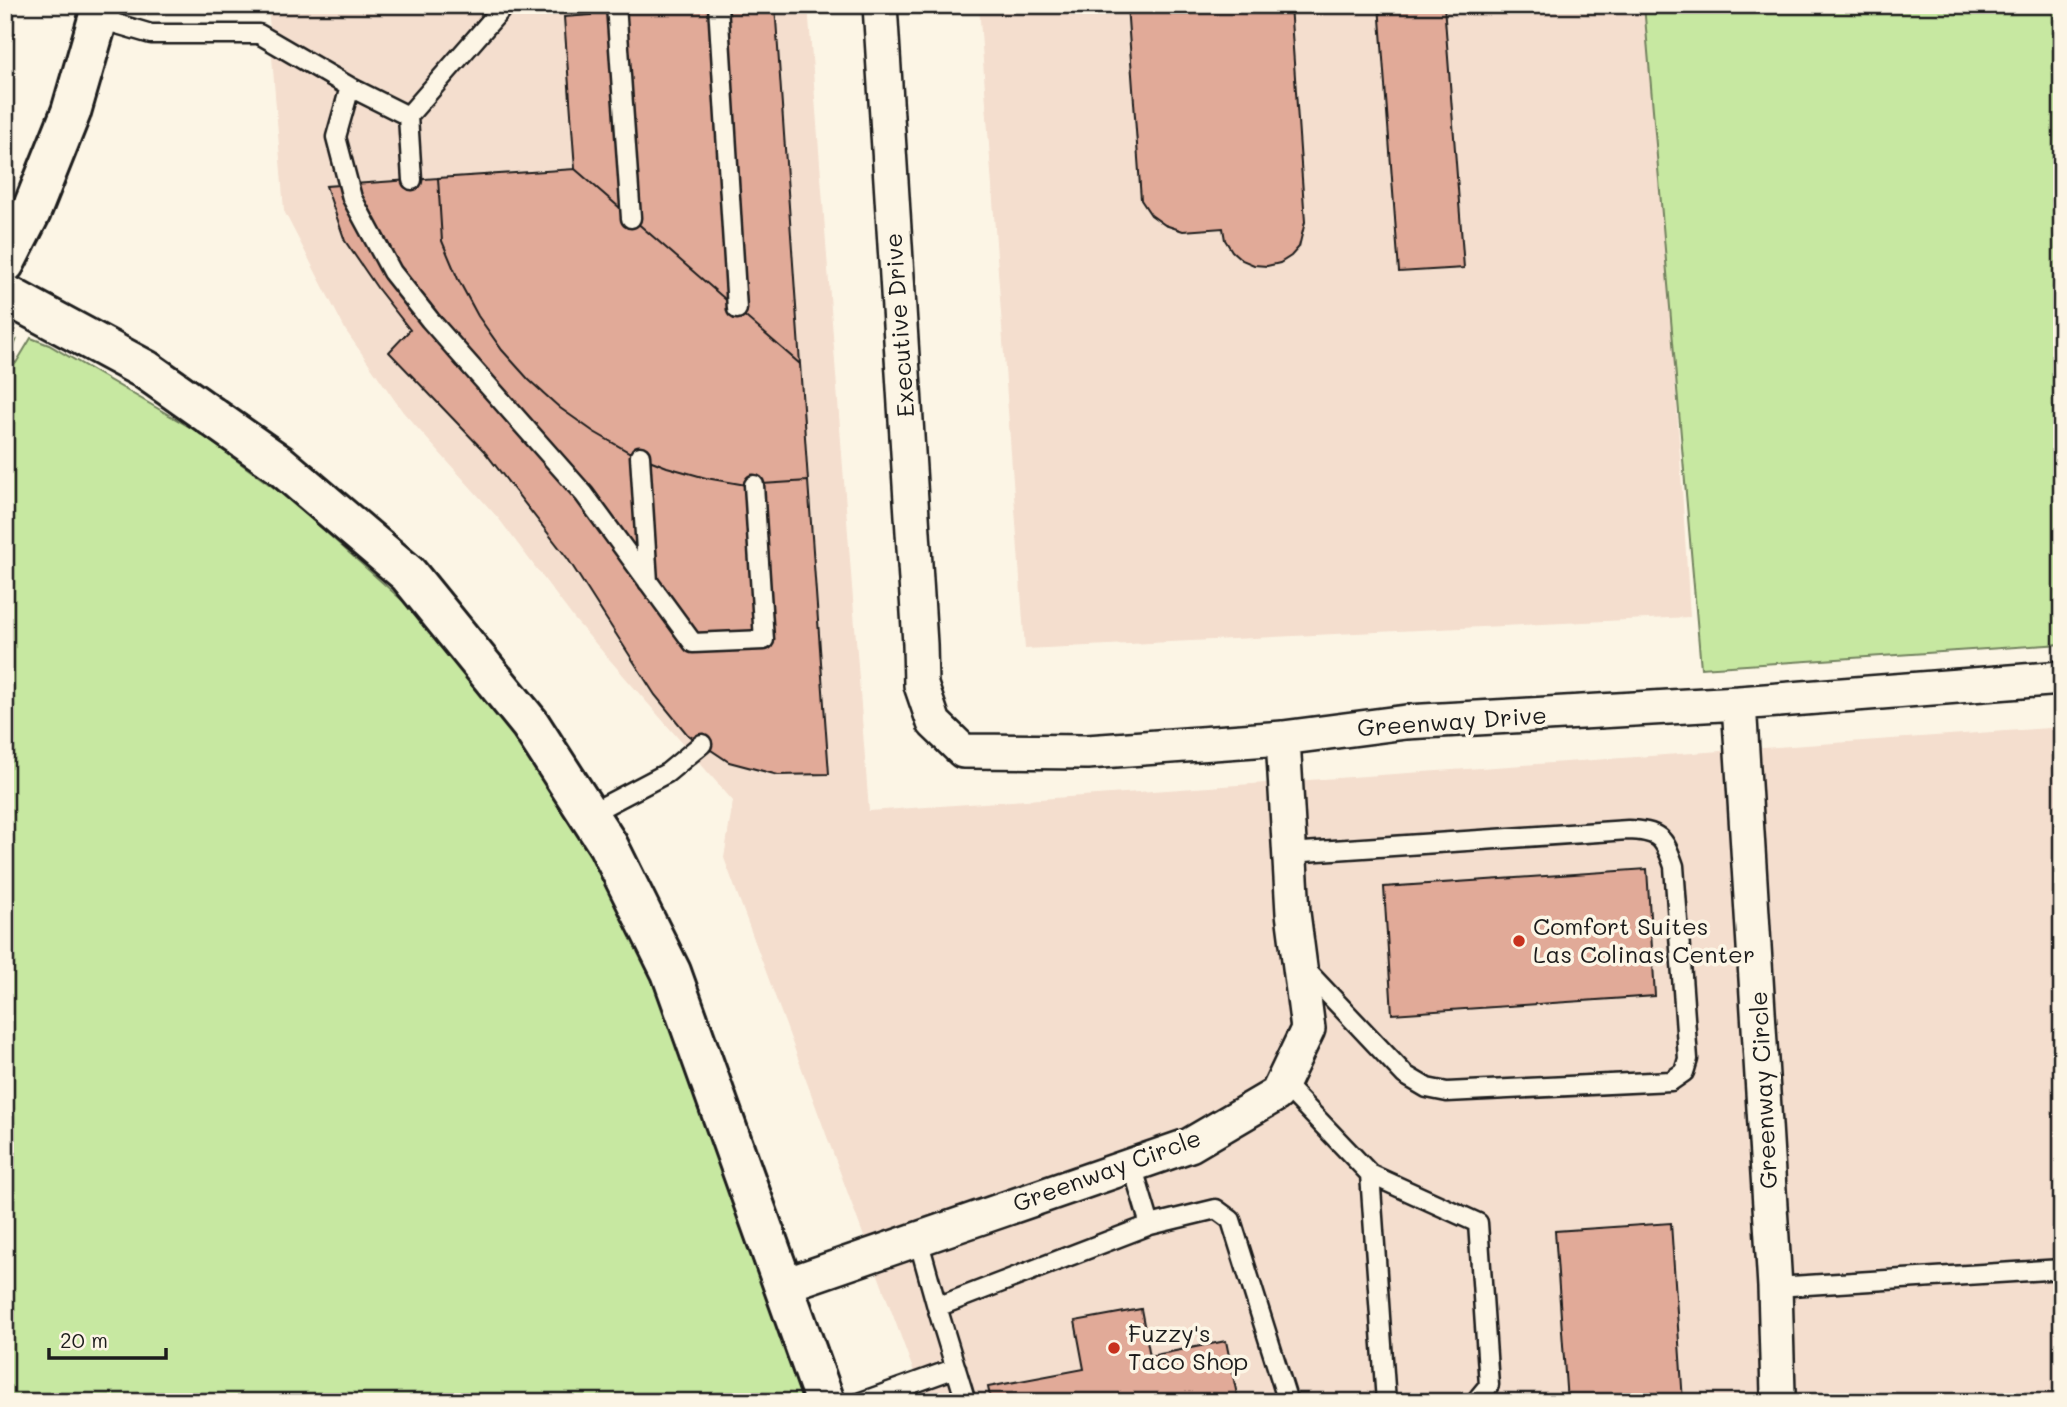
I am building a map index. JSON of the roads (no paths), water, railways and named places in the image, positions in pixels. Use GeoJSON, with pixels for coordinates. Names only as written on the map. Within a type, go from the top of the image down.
{"type":"FeatureCollection","features":[{"type":"Feature","properties":{"kind":"main road"},"geometry":{"type":"LineString","coordinates":[[5,263],[32,212],[71,112],[101,12]]}},
{"type":"Feature","properties":{"kind":"main road"},"geometry":{"type":"LineString","coordinates":[[5,294],[146,370],[279,464],[408,574],[530,724],[608,845],[671,972],[825,1402]]}},
{"type":"Feature","properties":{"kind":"street","name":"Executive Drive"},"geometry":{"type":"LineString","coordinates":[[880,5],[920,644]]}},
{"type":"Feature","properties":{"kind":"street","name":"Greenway Drive"},"geometry":{"type":"LineString","coordinates":[[920,644],[921,685],[934,723],[963,751],[1087,752],[1283,738],[1406,722],[1740,703],[2062,678]]}},
{"type":"Feature","properties":{"kind":"street","name":"Greenway Circle"},"geometry":{"type":"LineString","coordinates":[[1740,703],[1775,1286],[1778,1394]]}},
{"type":"Feature","properties":{"kind":"street","name":"Greenway Circle"},"geometry":{"type":"LineString","coordinates":[[785,1285],[1190,1145],[1277,1094],[1308,1029],[1289,853],[1283,738]]}},
{"type":"Feature","properties":{"kind":"lane"},"geometry":{"type":"LineString","coordinates":[[412,180],[408,116],[505,5]]}},
{"type":"Feature","properties":{"kind":"lane"},"geometry":{"type":"LineString","coordinates":[[616,5],[631,218]]}},
{"type":"Feature","properties":{"kind":"lane"},"geometry":{"type":"LineString","coordinates":[[718,5],[737,309]]}},
{"type":"Feature","properties":{"kind":"lane"},"geometry":{"type":"LineString","coordinates":[[101,12],[151,34],[258,34],[350,87],[408,116]]}},
{"type":"Feature","properties":{"kind":"lane"},"geometry":{"type":"LineString","coordinates":[[350,87],[336,137],[352,198],[392,272],[430,320],[584,494],[693,643],[764,639],[754,485]]}},
{"type":"Feature","properties":{"kind":"lane"},"geometry":{"type":"LineString","coordinates":[[640,456],[648,583]]}},
{"type":"Feature","properties":{"kind":"lane"},"geometry":{"type":"LineString","coordinates":[[589,814],[667,773],[702,744]]}},
{"type":"Feature","properties":{"kind":"lane"},"geometry":{"type":"LineString","coordinates":[[1289,853],[1649,830],[1661,837],[1674,866],[1688,1059],[1685,1072],[1671,1081],[1447,1092],[1427,1088],[1405,1075],[1300,964]]}},
{"type":"Feature","properties":{"kind":"lane"},"geometry":{"type":"LineString","coordinates":[[1282,1082],[1370,1174],[1478,1223],[1489,1385],[1475,1402]]}},
{"type":"Feature","properties":{"kind":"lane"},"geometry":{"type":"LineString","coordinates":[[1132,1166],[1150,1225]]}},
{"type":"Feature","properties":{"kind":"lane"},"geometry":{"type":"LineString","coordinates":[[1370,1174],[1386,1402]]}},
{"type":"Feature","properties":{"kind":"lane"},"geometry":{"type":"LineString","coordinates":[[937,1307],[1150,1225],[1216,1209],[1231,1220],[1288,1402]]}},
{"type":"Feature","properties":{"kind":"lane"},"geometry":{"type":"LineString","coordinates":[[918,1239],[966,1402]]}},
{"type":"Feature","properties":{"kind":"lane"},"geometry":{"type":"LineString","coordinates":[[1775,1286],[2062,1269]]}},
{"type":"Feature","properties":{"kind":"lane"},"geometry":{"type":"LineString","coordinates":[[861,1402],[956,1368]]}},
{"type":"Feature","properties":{"kind":"place","name":"Comfort Suites Las Colinas Center"},"geometry":{"type":"Point","coordinates":[1519,941]}},
{"type":"Feature","properties":{"kind":"place","name":"Fuzzy's Taco Shop"},"geometry":{"type":"Point","coordinates":[1114,1348]}}]}
